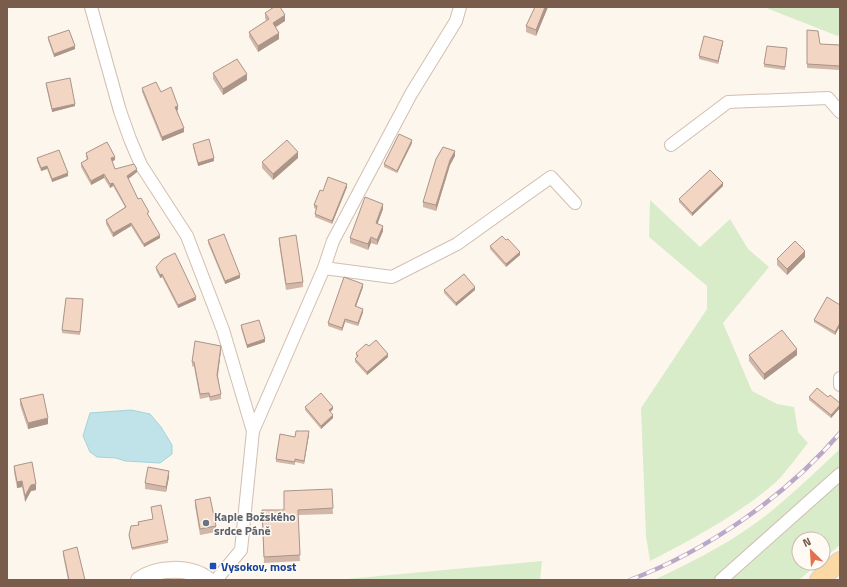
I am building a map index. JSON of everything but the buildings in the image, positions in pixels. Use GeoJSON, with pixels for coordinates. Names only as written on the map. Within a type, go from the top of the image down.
{"type":"FeatureCollection","features":[{"type":"Feature","properties":{"kind":"main road"},"geometry":{"type":"LineString","coordinates":[[819,580],[840,561]]}},
{"type":"Feature","properties":{"kind":"street"},"geometry":{"type":"LineString","coordinates":[[91,7],[120,111],[130,139],[141,165],[186,236],[223,330],[253,431]]}},
{"type":"Feature","properties":{"kind":"street"},"geometry":{"type":"LineString","coordinates":[[216,580],[241,550],[253,431],[324,268],[333,241],[411,94],[456,21],[460,7]]}},
{"type":"Feature","properties":{"kind":"street"},"geometry":{"type":"LineString","coordinates":[[671,145],[728,102],[828,98],[840,112]]}},
{"type":"Feature","properties":{"kind":"street"},"geometry":{"type":"LineString","coordinates":[[324,268],[392,277],[457,244],[551,177],[575,203]]}},
{"type":"Feature","properties":{"kind":"street"},"geometry":{"type":"LineString","coordinates":[[840,378],[840,385]]}},
{"type":"Feature","properties":{"kind":"street"},"geometry":{"type":"LineString","coordinates":[[721,580],[840,474]]}},
{"type":"Feature","properties":{"kind":"street"},"geometry":{"type":"LineString","coordinates":[[138,580],[153,574],[178,570],[199,574],[208,580]]}},
{"type":"Feature","properties":{"kind":"green space"},"geometry":{"type":"Polygon","coordinates":[[[764,7],[840,7],[840,36],[835,35],[764,7]]]}},
{"type":"Feature","properties":{"kind":"green space"},"geometry":{"type":"Polygon","coordinates":[[[650,200],[700,247],[730,219],[748,249],[769,267],[723,323],[752,391],[777,404],[794,407],[798,432],[808,443],[777,481],[763,493],[732,515],[650,561],[646,536],[641,408],[707,309],[707,286],[649,237],[650,200]]]}},
{"type":"Feature","properties":{"kind":"green space"},"geometry":{"type":"Polygon","coordinates":[[[840,449],[840,545],[831,552],[831,531],[791,531],[791,571],[810,571],[799,580],[654,580],[705,555],[729,541],[753,525],[808,479],[840,449]]]}},
{"type":"Feature","properties":{"kind":"green space"},"geometry":{"type":"Polygon","coordinates":[[[542,561],[540,580],[336,580],[542,561]]]}},
{"type":"Feature","properties":{"kind":"water"},"geometry":{"type":"Polygon","coordinates":[[[131,410],[150,414],[161,427],[172,445],[172,454],[160,463],[125,461],[116,458],[97,457],[90,452],[83,436],[90,413],[131,410]]]}},
{"type":"Feature","properties":{"kind":"railway"},"geometry":{"type":"LineString","coordinates":[[630,580],[659,568],[688,553],[744,519],[795,479],[840,433]]}},
{"type":"Feature","properties":{"kind":"place","name":"Kaple Božského srdce Páně"},"geometry":{"type":"Point","coordinates":[206,523]}},
{"type":"Feature","properties":{"kind":"place","name":"Vysokov, most"},"geometry":{"type":"Point","coordinates":[213,566]}}]}
